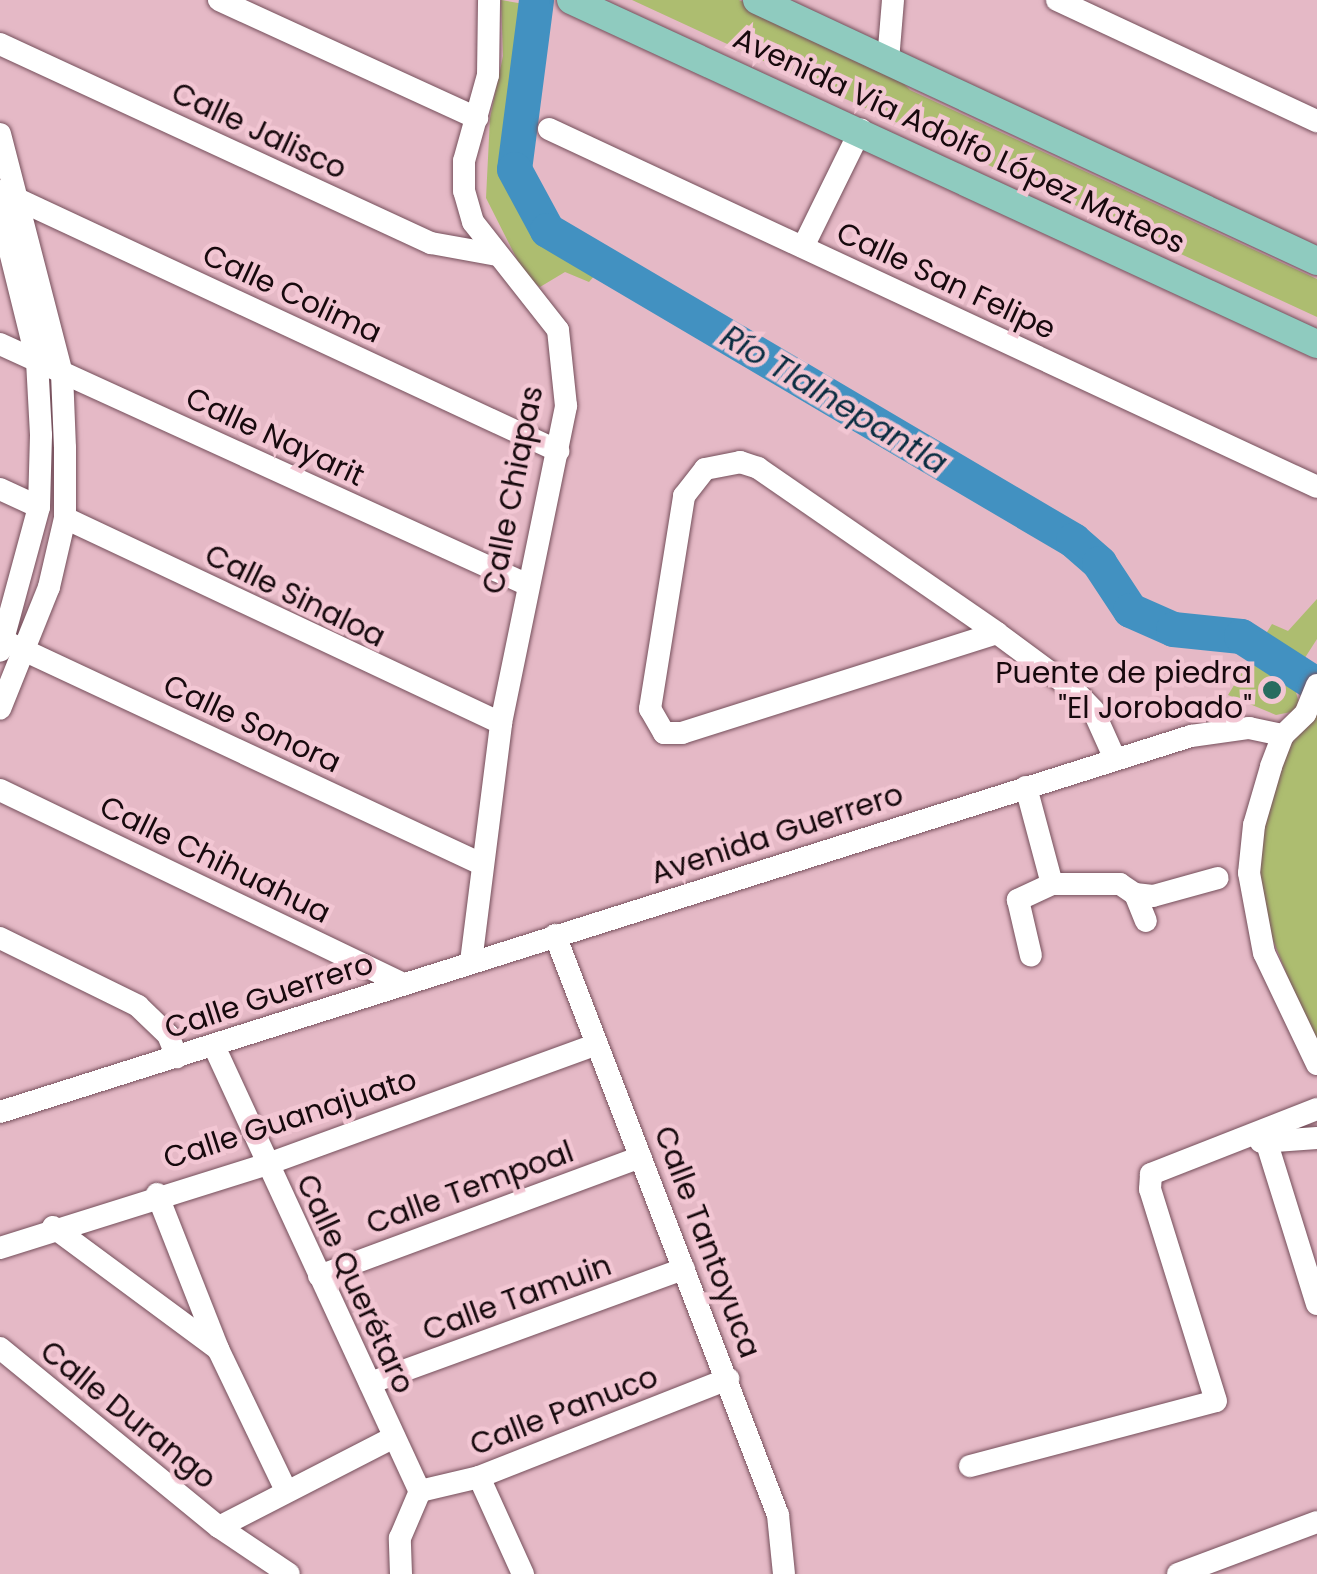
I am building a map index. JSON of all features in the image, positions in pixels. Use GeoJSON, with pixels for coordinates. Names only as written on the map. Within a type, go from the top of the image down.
{"type":"FeatureCollection","features":[{"type":"Feature","properties":{"kind":"main road","name":"Avenida Via Adolfo López Mateos"},"geometry":{"type":"LineString","coordinates":[[571,0],[861,129],[1317,344]]}},
{"type":"Feature","properties":{"kind":"main road","name":"Avenida Via Adolfo López Mateos"},"geometry":{"type":"LineString","coordinates":[[758,0],[1317,262]]}},
{"type":"Feature","properties":{"kind":"street"},"geometry":{"type":"LineString","coordinates":[[218,0],[478,118]]}},
{"type":"Feature","properties":{"kind":"street","name":"Calle Chiapas"},"geometry":{"type":"LineString","coordinates":[[470,962],[479,862],[501,723],[526,584],[566,406],[558,330],[473,222],[464,192],[464,161],[478,118],[492,41],[489,0]]}},
{"type":"Feature","properties":{"kind":"street"},"geometry":{"type":"LineString","coordinates":[[888,60],[893,0]]}},
{"type":"Feature","properties":{"kind":"street"},"geometry":{"type":"LineString","coordinates":[[1056,0],[1317,121]]}},
{"type":"Feature","properties":{"kind":"street","name":"Calle Jalisco"},"geometry":{"type":"LineString","coordinates":[[0,44],[431,243],[498,255]]}},
{"type":"Feature","properties":{"kind":"street","name":"Calle San Felipe"},"geometry":{"type":"LineString","coordinates":[[550,128],[1317,487]]}},
{"type":"Feature","properties":{"kind":"street"},"geometry":{"type":"LineString","coordinates":[[803,247],[861,129]]}},
{"type":"Feature","properties":{"kind":"street"},"geometry":{"type":"LineString","coordinates":[[0,134],[38,361],[39,507],[1,644]]}},
{"type":"Feature","properties":{"kind":"street","name":"Calle Colima"},"geometry":{"type":"LineString","coordinates":[[0,191],[11,206],[558,451]]}},
{"type":"Feature","properties":{"kind":"street"},"geometry":{"type":"LineString","coordinates":[[0,710],[27,652],[65,518],[62,372],[11,206]]}},
{"type":"Feature","properties":{"kind":"street","name":"Calle Nayarit"},"geometry":{"type":"LineString","coordinates":[[0,344],[526,584]]}},
{"type":"Feature","properties":{"kind":"street"},"geometry":{"type":"LineString","coordinates":[[996,633],[682,733],[664,733],[650,710],[684,496],[705,469],[722,462],[758,468],[996,633],[1084,700],[1115,759]]}},
{"type":"Feature","properties":{"kind":"street"},"geometry":{"type":"LineString","coordinates":[[0,489],[39,507]]}},
{"type":"Feature","properties":{"kind":"street","name":"Calle Sinaloa"},"geometry":{"type":"LineString","coordinates":[[65,518],[501,723]]}},
{"type":"Feature","properties":{"kind":"street","name":"Calle Sonora"},"geometry":{"type":"LineString","coordinates":[[1,644],[27,652],[479,862]]}},
{"type":"Feature","properties":{"kind":"street"},"geometry":{"type":"LineString","coordinates":[[1313,695],[1283,735],[1254,825],[1252,913],[1264,953],[1317,1064]]}},
{"type":"Feature","properties":{"kind":"street","name":"Avenida Guerrero"},"geometry":{"type":"LineString","coordinates":[[555,935],[1220,729],[1283,735]]}},
{"type":"Feature","properties":{"kind":"street"},"geometry":{"type":"LineString","coordinates":[[1022,788],[1052,884]]}},
{"type":"Feature","properties":{"kind":"street","name":"Calle Chihuahua"},"geometry":{"type":"LineString","coordinates":[[0,790],[404,984]]}},
{"type":"Feature","properties":{"kind":"street"},"geometry":{"type":"LineString","coordinates":[[1031,956],[1018,900],[1052,884],[1097,881],[1135,894],[1171,893],[1218,878]]}},
{"type":"Feature","properties":{"kind":"street"},"geometry":{"type":"LineString","coordinates":[[1135,894],[1146,921]]}},
{"type":"Feature","properties":{"kind":"street","name":"Calle Guerrero"},"geometry":{"type":"LineString","coordinates":[[0,1112],[555,935]]}},
{"type":"Feature","properties":{"kind":"street","name":"Calle Tantoyuca"},"geometry":{"type":"LineString","coordinates":[[555,935],[728,1379],[784,1536],[784,1574]]}},
{"type":"Feature","properties":{"kind":"street"},"geometry":{"type":"LineString","coordinates":[[0,938],[138,1006],[168,1035],[177,1057]]}},
{"type":"Feature","properties":{"kind":"street","name":"Calle Guanajuato"},"geometry":{"type":"LineString","coordinates":[[0,1248],[157,1194],[265,1165],[597,1044]]}},
{"type":"Feature","properties":{"kind":"street","name":"Calle Querétaro"},"geometry":{"type":"LineString","coordinates":[[214,1046],[265,1165],[420,1492]]}},
{"type":"Feature","properties":{"kind":"street"},"geometry":{"type":"LineString","coordinates":[[1266,1138],[1317,1109]]}},
{"type":"Feature","properties":{"kind":"street"},"geometry":{"type":"LineString","coordinates":[[1266,1138],[1317,1304]]}},
{"type":"Feature","properties":{"kind":"street"},"geometry":{"type":"LineString","coordinates":[[970,1466],[1216,1401],[1150,1189],[1151,1174],[1266,1138],[1317,1138]]}},
{"type":"Feature","properties":{"kind":"street","name":"Calle Tempoal"},"geometry":{"type":"LineString","coordinates":[[319,1276],[641,1157]]}},
{"type":"Feature","properties":{"kind":"street"},"geometry":{"type":"LineString","coordinates":[[157,1194],[218,1349],[285,1488]]}},
{"type":"Feature","properties":{"kind":"street"},"geometry":{"type":"LineString","coordinates":[[53,1227],[218,1349]]}},
{"type":"Feature","properties":{"kind":"street","name":"Calle Tamuin"},"geometry":{"type":"LineString","coordinates":[[370,1382],[684,1270]]}},
{"type":"Feature","properties":{"kind":"street","name":"Calle Durango"},"geometry":{"type":"LineString","coordinates":[[0,1348],[219,1528],[289,1574]]}},
{"type":"Feature","properties":{"kind":"street","name":"Calle Panuco"},"geometry":{"type":"LineString","coordinates":[[420,1492],[478,1477],[728,1379]]}},
{"type":"Feature","properties":{"kind":"street"},"geometry":{"type":"LineString","coordinates":[[219,1528],[285,1488],[394,1436]]}},
{"type":"Feature","properties":{"kind":"street"},"geometry":{"type":"LineString","coordinates":[[478,1477],[523,1574]]}},
{"type":"Feature","properties":{"kind":"street"},"geometry":{"type":"LineString","coordinates":[[400,1574],[400,1538],[420,1492]]}},
{"type":"Feature","properties":{"kind":"street"},"geometry":{"type":"LineString","coordinates":[[1178,1574],[1317,1522]]}},
{"type":"Feature","properties":{"kind":"green space"},"geometry":{"type":"Polygon","coordinates":[[[501,0],[524,4],[527,16],[505,178],[532,228],[595,275],[589,282],[565,272],[540,287],[525,275],[486,198],[490,118],[503,56],[501,0]]]}},
{"type":"Feature","properties":{"kind":"green space"},"geometry":{"type":"Polygon","coordinates":[[[632,0],[739,0],[886,66],[910,90],[1317,279],[1317,317],[632,0]]]}},
{"type":"Feature","properties":{"kind":"green space"},"geometry":{"type":"Polygon","coordinates":[[[1317,599],[1317,639],[1292,678],[1301,710],[1276,715],[1228,695],[1272,624],[1288,631],[1317,599]]]}},
{"type":"Feature","properties":{"kind":"green space"},"geometry":{"type":"Polygon","coordinates":[[[1317,693],[1317,1050],[1263,915],[1255,872],[1258,825],[1291,728],[1317,693]]]}},
{"type":"Feature","properties":{"kind":"waterway","name":"Río Tlalnepantla"},"geometry":{"type":"LineString","coordinates":[[536,0],[514,169],[547,230],[1073,540],[1099,563],[1130,610],[1173,629],[1241,636],[1317,685]]}},
{"type":"Feature","properties":{"kind":"place","name":"Puente de piedra \"El Jorobado\""},"geometry":{"type":"Point","coordinates":[1272,690]}}]}
